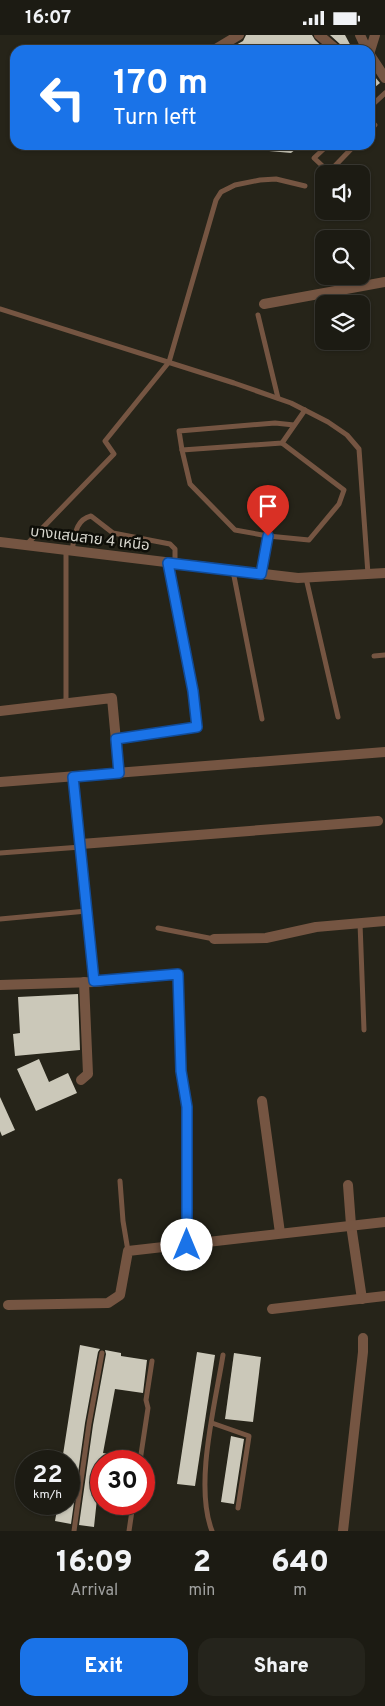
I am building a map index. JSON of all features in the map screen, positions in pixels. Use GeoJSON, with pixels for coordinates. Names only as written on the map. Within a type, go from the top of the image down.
{"type":"FeatureCollection","features":[{"type":"Feature","properties":{"kind":"street"},"geometry":{"type":"LineString","coordinates":[[223,45],[240,35]]}},
{"type":"Feature","properties":{"kind":"street"},"geometry":{"type":"LineString","coordinates":[[319,35],[332,45]]}},
{"type":"Feature","properties":{"kind":"street"},"geometry":{"type":"LineString","coordinates":[[375,63],[385,78]]}},
{"type":"Feature","properties":{"kind":"street"},"geometry":{"type":"LineString","coordinates":[[264,304],[385,282]]}},
{"type":"Feature","properties":{"kind":"street","name":"บางแสนสาย 4 เหนือ"},"geometry":{"type":"LineString","coordinates":[[0,542],[172,564],[306,578],[385,573]]}},
{"type":"Feature","properties":{"kind":"street"},"geometry":{"type":"LineString","coordinates":[[0,711],[112,698],[119,773]]}},
{"type":"Feature","properties":{"kind":"street"},"geometry":{"type":"LineString","coordinates":[[0,782],[385,752]]}},
{"type":"Feature","properties":{"kind":"street"},"geometry":{"type":"LineString","coordinates":[[73,777],[87,911],[89,982],[88,1074],[81,1080]]}},
{"type":"Feature","properties":{"kind":"street"},"geometry":{"type":"LineString","coordinates":[[81,845],[378,821]]}},
{"type":"Feature","properties":{"kind":"street"},"geometry":{"type":"LineString","coordinates":[[214,939],[266,937],[316,927],[385,921]]}},
{"type":"Feature","properties":{"kind":"street"},"geometry":{"type":"LineString","coordinates":[[0,985],[89,982],[178,974],[181,1071],[187,1107],[187,1245]]}},
{"type":"Feature","properties":{"kind":"street"},"geometry":{"type":"LineString","coordinates":[[262,1101],[280,1233]]}},
{"type":"Feature","properties":{"kind":"street"},"geometry":{"type":"LineString","coordinates":[[348,1185],[351,1225],[362,1299]]}},
{"type":"Feature","properties":{"kind":"street"},"geometry":{"type":"LineString","coordinates":[[4,1306],[108,1303],[120,1295],[128,1251],[385,1221]]}},
{"type":"Feature","properties":{"kind":"street"},"geometry":{"type":"LineString","coordinates":[[272,1309],[385,1296]]}},
{"type":"Feature","properties":{"kind":"street"},"geometry":{"type":"LineString","coordinates":[[343,1531],[363,1338]]}},
{"type":"Feature","properties":{"kind":"lane"},"geometry":{"type":"LineString","coordinates":[[375,102],[385,93]]}},
{"type":"Feature","properties":{"kind":"lane"},"geometry":{"type":"LineString","coordinates":[[323,150],[314,158],[329,172],[351,150]]}},
{"type":"Feature","properties":{"kind":"lane"},"geometry":{"type":"LineString","coordinates":[[26,545],[114,454],[106,441],[169,362],[216,200],[221,192],[235,185],[276,179],[305,186]]}},
{"type":"Feature","properties":{"kind":"lane"},"geometry":{"type":"LineString","coordinates":[[0,309],[278,398],[328,421],[347,435],[359,449],[368,575]]}},
{"type":"Feature","properties":{"kind":"lane"},"geometry":{"type":"LineString","coordinates":[[258,315],[278,398]]}},
{"type":"Feature","properties":{"kind":"lane"},"geometry":{"type":"LineString","coordinates":[[282,443],[305,410]]}},
{"type":"Feature","properties":{"kind":"lane"},"geometry":{"type":"LineString","coordinates":[[182,450],[282,443],[344,490],[339,504],[309,540],[268,536],[235,530],[190,484],[182,450],[179,431],[275,423],[294,425]]}},
{"type":"Feature","properties":{"kind":"lane"},"geometry":{"type":"LineString","coordinates":[[66,703],[69,550],[78,525],[82,520],[91,516],[113,533],[170,544],[175,549],[172,564],[193,691],[197,727],[116,739]]}},
{"type":"Feature","properties":{"kind":"lane"},"geometry":{"type":"LineString","coordinates":[[261,574],[268,536]]}},
{"type":"Feature","properties":{"kind":"lane"},"geometry":{"type":"LineString","coordinates":[[233,571],[262,719]]}},
{"type":"Feature","properties":{"kind":"lane"},"geometry":{"type":"LineString","coordinates":[[306,578],[338,717]]}},
{"type":"Feature","properties":{"kind":"lane"},"geometry":{"type":"LineString","coordinates":[[374,656],[385,655]]}},
{"type":"Feature","properties":{"kind":"lane"},"geometry":{"type":"LineString","coordinates":[[0,853],[81,845]]}},
{"type":"Feature","properties":{"kind":"lane"},"geometry":{"type":"LineString","coordinates":[[0,919],[87,911]]}},
{"type":"Feature","properties":{"kind":"lane"},"geometry":{"type":"LineString","coordinates":[[360,922],[364,1029]]}},
{"type":"Feature","properties":{"kind":"lane"},"geometry":{"type":"LineString","coordinates":[[158,928],[214,939]]}},
{"type":"Feature","properties":{"kind":"lane"},"geometry":{"type":"LineString","coordinates":[[120,1181],[123,1221],[128,1251]]}},
{"type":"Feature","properties":{"kind":"lane"},"geometry":{"type":"LineString","coordinates":[[74,1531],[89,1424],[102,1353]]}},
{"type":"Feature","properties":{"kind":"lane"},"geometry":{"type":"LineString","coordinates":[[212,1531],[207,1518],[204,1476],[223,1355]]}},
{"type":"Feature","properties":{"kind":"lane"},"geometry":{"type":"LineString","coordinates":[[142,1450],[152,1361]]}},
{"type":"Feature","properties":{"kind":"lane"},"geometry":{"type":"LineString","coordinates":[[212,1423],[249,1436],[238,1508]]}},
{"type":"Feature","properties":{"kind":"lane"},"geometry":{"type":"LineString","coordinates":[[129,1531],[131,1515]]}},
{"type":"Feature","properties":{"kind":"building"},"geometry":{"type":"Polygon","coordinates":[[[246,35],[312,35],[320,45],[236,45],[243,41],[246,35]]]}},
{"type":"Feature","properties":{"kind":"building"},"geometry":{"type":"Polygon","coordinates":[[[330,35],[345,35],[350,45],[341,45],[330,35]]]}},
{"type":"Feature","properties":{"kind":"building"},"geometry":{"type":"Polygon","coordinates":[[[375,77],[380,83],[375,87],[375,77]]]}},
{"type":"Feature","properties":{"kind":"building"},"geometry":{"type":"Polygon","coordinates":[[[269,150],[295,150],[291,153],[269,150]]]}},
{"type":"Feature","properties":{"kind":"building"},"geometry":{"type":"Polygon","coordinates":[[[78,994],[80,1050],[15,1056],[13,1034],[20,1033],[18,997],[78,994]]]}},
{"type":"Feature","properties":{"kind":"building"},"geometry":{"type":"Polygon","coordinates":[[[39,1059],[49,1082],[68,1073],[77,1093],[36,1111],[17,1069],[39,1059]]]}},
{"type":"Feature","properties":{"kind":"building"},"geometry":{"type":"Polygon","coordinates":[[[0,1097],[15,1130],[2,1136],[0,1131],[0,1097]]]}},
{"type":"Feature","properties":{"kind":"building"},"geometry":{"type":"Polygon","coordinates":[[[80,1345],[100,1349],[85,1423],[80,1459],[80,1450],[64,1450],[80,1345]]]}},
{"type":"Feature","properties":{"kind":"building"},"geometry":{"type":"Polygon","coordinates":[[[105,1350],[121,1353],[121,1356],[147,1360],[143,1393],[115,1389],[104,1450],[90,1450],[90,1515],[95,1515],[94,1527],[79,1525],[93,1425],[106,1354],[105,1350]]]}},
{"type":"Feature","properties":{"kind":"building"},"geometry":{"type":"Polygon","coordinates":[[[197,1352],[215,1355],[195,1486],[177,1484],[197,1352]]]}},
{"type":"Feature","properties":{"kind":"building"},"geometry":{"type":"Polygon","coordinates":[[[234,1353],[261,1357],[253,1422],[225,1419],[234,1353]]]}},
{"type":"Feature","properties":{"kind":"building"},"geometry":{"type":"Polygon","coordinates":[[[231,1436],[244,1439],[234,1504],[221,1502],[231,1436]]]}},
{"type":"Feature","properties":{"kind":"building"},"geometry":{"type":"Polygon","coordinates":[[[56,1515],[72,1515],[71,1524],[55,1521],[56,1515]]]}},
{"type":"Feature","properties":{"kind":"route"},"geometry":{"type":"LineString","coordinates":[[187,1245],[187,1107],[181,1071],[178,974],[94,981],[73,777],[119,773],[116,739],[197,727],[193,691],[168,563],[261,574],[268,536]]}}]}
